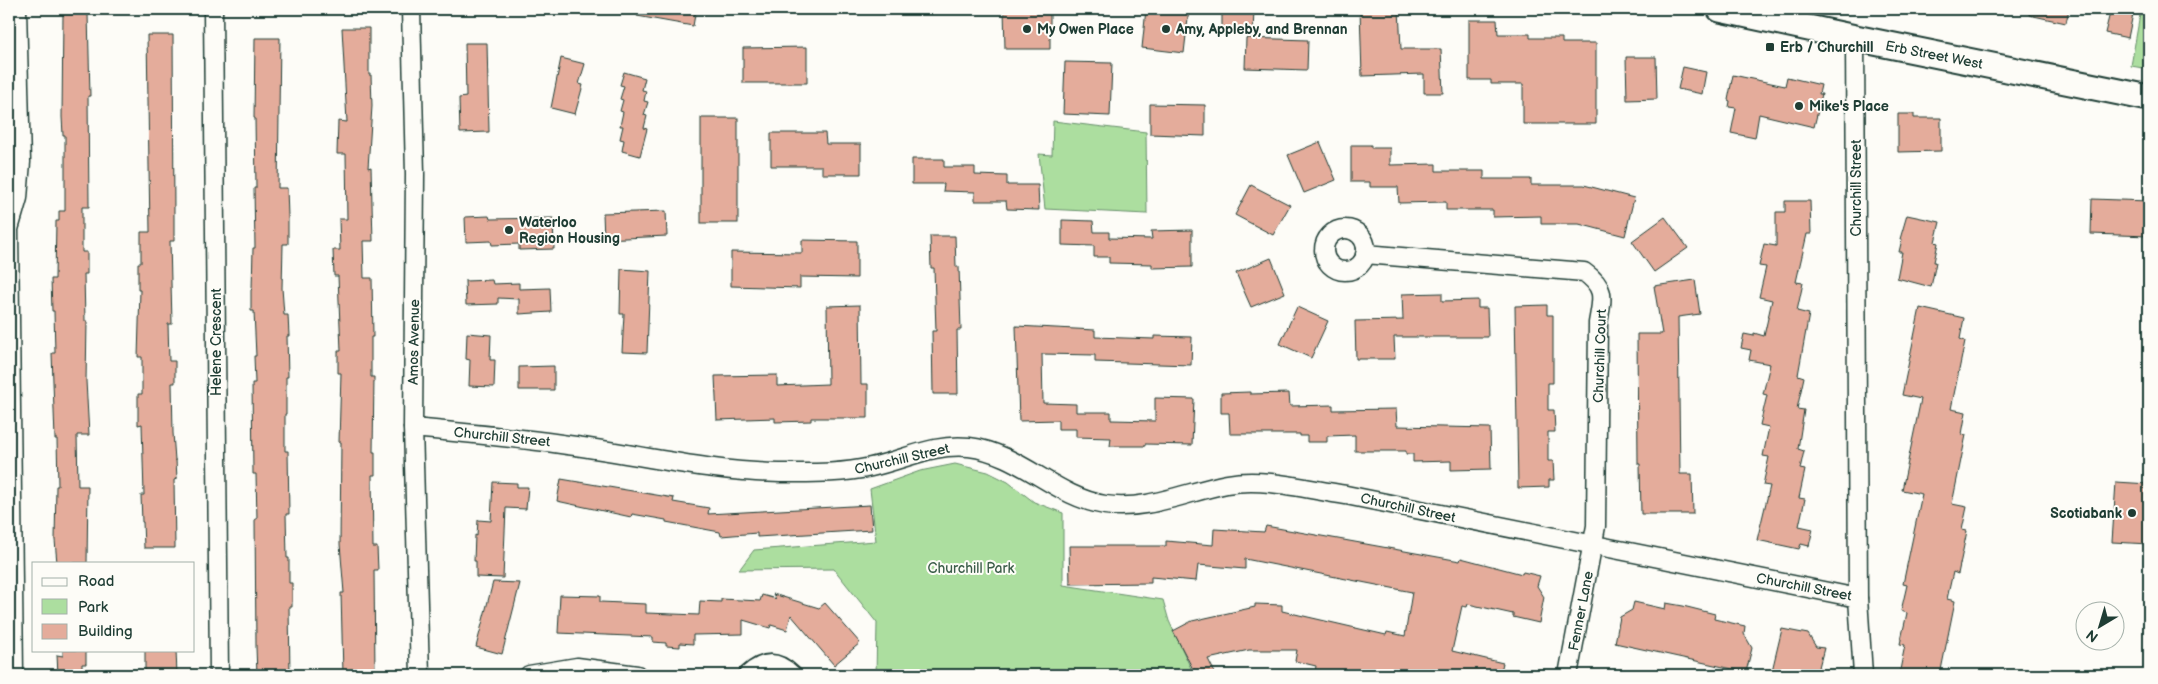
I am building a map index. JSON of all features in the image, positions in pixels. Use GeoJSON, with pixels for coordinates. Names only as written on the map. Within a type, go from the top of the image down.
{"type":"FeatureCollection","features":[{"type":"Feature","properties":{"kind":"main road","name":"Erb Street West"},"geometry":{"type":"LineString","coordinates":[[1720,9],[2149,98]]}},
{"type":"Feature","properties":{"kind":"street"},"geometry":{"type":"LineString","coordinates":[[14,675],[9,229],[18,198],[21,162],[17,9]]}},
{"type":"Feature","properties":{"kind":"street","name":"Helene Crescent"},"geometry":{"type":"LineString","coordinates":[[213,9],[219,675]]}},
{"type":"Feature","properties":{"kind":"street","name":"Amos Avenue"},"geometry":{"type":"LineString","coordinates":[[411,9],[415,174],[413,428],[422,675]]}},
{"type":"Feature","properties":{"kind":"street","name":"Churchill Street"},"geometry":{"type":"LineString","coordinates":[[413,428],[560,444],[748,472],[850,471],[888,463],[918,452],[942,448],[971,447],[1016,461],[1072,495],[1104,505],[1140,506],[1229,484],[1264,483],[1346,495],[1858,598],[1855,38]]}},
{"type":"Feature","properties":{"kind":"street","name":"Churchill Court"},"geometry":{"type":"LineString","coordinates":[[1366,254],[1584,272],[1596,280],[1603,295],[1598,323],[1596,517],[1593,546]]}},
{"type":"Feature","properties":{"kind":"street","name":"Fenner Lane"},"geometry":{"type":"LineString","coordinates":[[1568,675],[1593,546]]}},
{"type":"Feature","properties":{"kind":"street"},"geometry":{"type":"LineString","coordinates":[[1858,598],[1863,675]]}},
{"type":"Feature","properties":{"kind":"street"},"geometry":{"type":"LineString","coordinates":[[748,675],[757,666],[772,664],[786,668],[792,675]]}},
{"type":"Feature","properties":{"kind":"street"},"geometry":{"type":"LineString","coordinates":[[529,675],[576,667],[637,675]]}},
{"type":"Feature","properties":{"kind":"green space"},"geometry":{"type":"Polygon","coordinates":[[[2141,9],[2149,9],[2149,69],[2131,66],[2141,9]]]}},
{"type":"Feature","properties":{"kind":"green space"},"geometry":{"type":"Polygon","coordinates":[[[1053,121],[1146,132],[1147,214],[1045,209],[1039,154],[1052,155],[1053,121]]]}},
{"type":"Feature","properties":{"kind":"green space","name":"Churchill Park"},"geometry":{"type":"Polygon","coordinates":[[[955,464],[988,472],[1008,482],[1034,502],[1063,513],[1063,585],[1163,600],[1169,621],[1194,675],[876,675],[877,623],[834,569],[739,570],[754,550],[876,541],[870,489],[920,471],[955,464]]]}},
{"type":"Feature","properties":{"kind":"building"},"geometry":{"type":"Polygon","coordinates":[[[638,9],[696,9],[693,26],[637,16],[638,9]]]}},
{"type":"Feature","properties":{"kind":"building","name":"My Owen Place"},"geometry":{"type":"Polygon","coordinates":[[[1004,9],[1050,9],[1050,49],[1005,49],[1004,9]]]}},
{"type":"Feature","properties":{"kind":"building","name":"Amy, Appleby, and Brennan"},"geometry":{"type":"Polygon","coordinates":[[[1146,9],[1189,9],[1184,53],[1142,48],[1146,9]]]}},
{"type":"Feature","properties":{"kind":"building"},"geometry":{"type":"Polygon","coordinates":[[[1222,9],[1254,9],[1253,34],[1222,33],[1222,9]]]}},
{"type":"Feature","properties":{"kind":"building"},"geometry":{"type":"Polygon","coordinates":[[[1360,9],[1399,9],[1401,49],[1441,49],[1443,93],[1424,93],[1424,74],[1362,76],[1360,9]]]}},
{"type":"Feature","properties":{"kind":"building"},"geometry":{"type":"Polygon","coordinates":[[[2029,9],[2069,9],[2066,23],[2029,15],[2029,9]]]}},
{"type":"Feature","properties":{"kind":"building"},"geometry":{"type":"Polygon","coordinates":[[[2111,9],[2134,9],[2128,38],[2105,33],[2111,9]]]}},
{"type":"Feature","properties":{"kind":"building"},"geometry":{"type":"Polygon","coordinates":[[[63,14],[88,14],[90,96],[88,96],[89,207],[82,207],[82,252],[87,252],[87,274],[84,274],[85,321],[87,321],[86,381],[89,435],[77,435],[78,486],[88,486],[87,562],[57,562],[55,540],[56,486],[58,486],[52,353],[55,353],[54,311],[52,311],[51,279],[55,279],[56,221],[59,221],[59,211],[65,211],[65,135],[63,135],[63,14]]]}},
{"type":"Feature","properties":{"kind":"building"},"geometry":{"type":"Polygon","coordinates":[[[1469,20],[1497,20],[1498,34],[1530,34],[1530,38],[1562,38],[1562,43],[1596,43],[1596,124],[1523,124],[1523,84],[1491,84],[1491,80],[1469,80],[1469,20]]]}},
{"type":"Feature","properties":{"kind":"building"},"geometry":{"type":"Polygon","coordinates":[[[342,28],[369,28],[369,75],[371,75],[372,106],[368,168],[371,167],[373,241],[363,241],[364,278],[372,278],[373,337],[371,337],[371,377],[374,377],[373,452],[375,452],[375,475],[372,475],[373,547],[377,547],[378,570],[374,570],[375,675],[343,675],[341,593],[344,593],[340,544],[341,442],[339,442],[341,373],[338,373],[338,351],[341,351],[338,276],[334,276],[333,250],[340,250],[339,219],[347,219],[346,154],[337,154],[338,121],[347,122],[342,28]]]}},
{"type":"Feature","properties":{"kind":"building"},"geometry":{"type":"Polygon","coordinates":[[[147,35],[173,35],[174,241],[170,241],[172,324],[168,324],[169,361],[175,361],[175,383],[172,383],[173,433],[177,479],[174,480],[175,548],[144,548],[142,522],[141,495],[144,495],[142,424],[138,425],[138,394],[142,394],[142,357],[138,357],[140,290],[138,290],[138,263],[141,263],[141,232],[150,232],[147,35]]]}},
{"type":"Feature","properties":{"kind":"building"},"geometry":{"type":"Polygon","coordinates":[[[255,38],[280,38],[278,188],[287,188],[288,217],[288,244],[283,244],[282,288],[284,315],[288,315],[289,336],[287,336],[288,377],[286,377],[285,451],[288,451],[289,514],[286,514],[287,558],[289,558],[289,583],[292,583],[292,607],[289,607],[290,675],[257,675],[255,519],[257,519],[256,474],[253,474],[252,383],[255,383],[254,356],[256,356],[254,311],[251,311],[253,248],[255,248],[254,188],[256,188],[254,118],[255,38]]]}},
{"type":"Feature","properties":{"kind":"building"},"geometry":{"type":"Polygon","coordinates":[[[1246,38],[1308,40],[1307,70],[1245,68],[1246,38]]]}},
{"type":"Feature","properties":{"kind":"building"},"geometry":{"type":"Polygon","coordinates":[[[465,43],[487,43],[489,132],[460,133],[459,98],[466,97],[465,43]]]}},
{"type":"Feature","properties":{"kind":"building"},"geometry":{"type":"Polygon","coordinates":[[[807,47],[807,83],[743,83],[743,48],[807,47]]]}},
{"type":"Feature","properties":{"kind":"building"},"geometry":{"type":"Polygon","coordinates":[[[1626,57],[1656,57],[1657,99],[1627,100],[1626,57]]]}},
{"type":"Feature","properties":{"kind":"building"},"geometry":{"type":"Polygon","coordinates":[[[561,58],[585,64],[579,84],[583,85],[575,114],[551,108],[561,58]]]}},
{"type":"Feature","properties":{"kind":"building"},"geometry":{"type":"Polygon","coordinates":[[[1065,62],[1112,63],[1110,116],[1063,114],[1065,62]]]}},
{"type":"Feature","properties":{"kind":"building"},"geometry":{"type":"Polygon","coordinates":[[[1683,67],[1706,72],[1702,94],[1678,89],[1683,67]]]}},
{"type":"Feature","properties":{"kind":"building"},"geometry":{"type":"Polygon","coordinates":[[[624,72],[645,78],[642,90],[646,91],[644,101],[648,102],[644,115],[647,116],[644,128],[647,129],[640,156],[622,151],[624,140],[620,139],[623,126],[620,126],[623,112],[620,111],[623,100],[620,99],[624,86],[620,85],[624,72]]]}},
{"type":"Feature","properties":{"kind":"building"},"geometry":{"type":"Polygon","coordinates":[[[1733,75],[1785,86],[1787,77],[1821,85],[1819,94],[1822,94],[1814,127],[1759,114],[1755,138],[1731,133],[1736,108],[1729,107],[1730,101],[1728,100],[1733,75]]]}},
{"type":"Feature","properties":{"kind":"building"},"geometry":{"type":"Polygon","coordinates":[[[1150,104],[1205,105],[1205,136],[1150,134],[1150,104]]]}},
{"type":"Feature","properties":{"kind":"building"},"geometry":{"type":"Polygon","coordinates":[[[1898,114],[1914,114],[1914,118],[1941,118],[1941,151],[1898,152],[1898,114]]]}},
{"type":"Feature","properties":{"kind":"building"},"geometry":{"type":"Polygon","coordinates":[[[701,118],[738,118],[738,223],[701,223],[701,118]]]}},
{"type":"Feature","properties":{"kind":"building"},"geometry":{"type":"Polygon","coordinates":[[[771,133],[825,133],[826,144],[861,144],[861,174],[822,174],[822,166],[771,166],[771,133]]]}},
{"type":"Feature","properties":{"kind":"building"},"geometry":{"type":"Polygon","coordinates":[[[1320,142],[1336,180],[1304,193],[1288,155],[1320,142]]]}},
{"type":"Feature","properties":{"kind":"building"},"geometry":{"type":"Polygon","coordinates":[[[1351,145],[1371,145],[1371,148],[1390,148],[1390,165],[1436,164],[1436,171],[1484,171],[1484,179],[1531,179],[1531,185],[1584,185],[1634,198],[1625,236],[1579,224],[1541,224],[1541,216],[1493,217],[1493,210],[1446,210],[1446,202],[1399,203],[1398,187],[1370,187],[1370,182],[1351,182],[1351,145]]]}},
{"type":"Feature","properties":{"kind":"building"},"geometry":{"type":"Polygon","coordinates":[[[912,159],[944,159],[944,167],[975,167],[975,175],[1007,176],[1007,185],[1038,185],[1039,210],[1007,209],[1006,201],[975,201],[975,192],[943,191],[944,184],[912,184],[912,159]]]}},
{"type":"Feature","properties":{"kind":"building"},"geometry":{"type":"Polygon","coordinates":[[[1251,185],[1290,205],[1273,235],[1235,215],[1251,185]]]}},
{"type":"Feature","properties":{"kind":"building"},"geometry":{"type":"Polygon","coordinates":[[[2092,199],[2149,201],[2149,236],[2091,234],[2092,199]]]}},
{"type":"Feature","properties":{"kind":"building"},"geometry":{"type":"Polygon","coordinates":[[[1785,201],[1810,201],[1811,234],[1807,234],[1796,282],[1803,283],[1797,311],[1809,314],[1798,375],[1804,377],[1797,409],[1804,410],[1798,449],[1804,451],[1800,469],[1805,470],[1799,498],[1805,499],[1799,526],[1813,529],[1809,546],[1801,544],[1799,549],[1757,540],[1770,486],[1763,485],[1769,457],[1763,456],[1769,427],[1760,425],[1767,395],[1763,394],[1770,364],[1749,360],[1751,350],[1741,348],[1744,334],[1754,336],[1754,333],[1764,336],[1772,300],[1759,297],[1766,267],[1759,266],[1764,244],[1776,246],[1776,212],[1785,212],[1785,201]]]}},
{"type":"Feature","properties":{"kind":"building"},"geometry":{"type":"Polygon","coordinates":[[[666,211],[667,236],[604,239],[603,213],[666,211]]]}},
{"type":"Feature","properties":{"kind":"building"},"geometry":{"type":"Polygon","coordinates":[[[1907,215],[1940,222],[1935,242],[1938,243],[1931,287],[1897,278],[1902,252],[1899,252],[1902,239],[1900,239],[1907,215]]]}},
{"type":"Feature","properties":{"kind":"building","name":"Waterloo Region Housing"},"geometry":{"type":"Polygon","coordinates":[[[489,216],[490,219],[553,218],[554,249],[519,250],[519,244],[492,245],[491,241],[466,242],[465,217],[489,216]]]}},
{"type":"Feature","properties":{"kind":"building"},"geometry":{"type":"Polygon","coordinates":[[[1665,217],[1688,248],[1654,272],[1632,241],[1665,217]]]}},
{"type":"Feature","properties":{"kind":"building"},"geometry":{"type":"Polygon","coordinates":[[[1062,220],[1093,221],[1094,232],[1109,232],[1109,238],[1152,239],[1151,231],[1192,230],[1192,267],[1152,268],[1152,264],[1109,263],[1109,257],[1094,257],[1094,246],[1062,245],[1062,220]]]}},
{"type":"Feature","properties":{"kind":"building"},"geometry":{"type":"Polygon","coordinates":[[[930,236],[955,236],[956,267],[959,267],[961,330],[957,330],[958,394],[933,394],[932,331],[936,331],[934,268],[931,268],[930,236]]]}},
{"type":"Feature","properties":{"kind":"building"},"geometry":{"type":"Polygon","coordinates":[[[802,240],[857,241],[857,278],[800,277],[800,288],[731,286],[731,252],[802,253],[802,240]]]}},
{"type":"Feature","properties":{"kind":"building"},"geometry":{"type":"Polygon","coordinates":[[[1271,258],[1285,293],[1251,307],[1236,273],[1271,258]]]}},
{"type":"Feature","properties":{"kind":"building"},"geometry":{"type":"Polygon","coordinates":[[[621,269],[650,271],[647,353],[622,352],[624,314],[620,314],[621,269]]]}},
{"type":"Feature","properties":{"kind":"building"},"geometry":{"type":"Polygon","coordinates":[[[492,280],[493,284],[519,283],[519,289],[550,288],[551,312],[519,314],[519,299],[498,298],[498,304],[466,305],[465,281],[492,280]]]}},
{"type":"Feature","properties":{"kind":"building"},"geometry":{"type":"Polygon","coordinates":[[[1695,280],[1700,314],[1678,317],[1680,474],[1692,474],[1693,514],[1641,514],[1640,464],[1638,464],[1637,334],[1662,334],[1654,286],[1695,280]]]}},
{"type":"Feature","properties":{"kind":"building"},"geometry":{"type":"Polygon","coordinates":[[[1442,293],[1442,301],[1478,300],[1478,308],[1487,308],[1488,337],[1394,337],[1395,359],[1356,359],[1355,321],[1403,320],[1402,294],[1442,293]]]}},
{"type":"Feature","properties":{"kind":"building"},"geometry":{"type":"Polygon","coordinates":[[[860,305],[861,384],[868,384],[868,418],[811,418],[811,421],[775,422],[775,418],[717,420],[715,376],[777,375],[777,386],[828,384],[827,306],[860,305]]]}},
{"type":"Feature","properties":{"kind":"building"},"geometry":{"type":"Polygon","coordinates":[[[1547,305],[1547,315],[1553,315],[1553,383],[1548,383],[1548,410],[1554,410],[1555,432],[1548,432],[1548,461],[1553,461],[1554,480],[1549,480],[1549,487],[1518,488],[1515,306],[1547,305]]]}},
{"type":"Feature","properties":{"kind":"building"},"geometry":{"type":"Polygon","coordinates":[[[1297,307],[1328,321],[1311,358],[1280,344],[1297,307]]]}},
{"type":"Feature","properties":{"kind":"building"},"geometry":{"type":"Polygon","coordinates":[[[1920,308],[1964,318],[1960,339],[1965,341],[1951,409],[1966,412],[1962,434],[1966,435],[1952,504],[1967,507],[1962,530],[1967,531],[1958,574],[1953,572],[1947,599],[1955,601],[1940,675],[1899,675],[1905,645],[1900,644],[1907,613],[1901,611],[1907,585],[1903,584],[1922,494],[1902,490],[1921,399],[1902,395],[1920,308]]]}},
{"type":"Feature","properties":{"kind":"building"},"geometry":{"type":"Polygon","coordinates":[[[1016,326],[1095,330],[1095,337],[1154,339],[1154,336],[1192,337],[1191,365],[1095,362],[1095,355],[1042,354],[1043,403],[1076,404],[1076,412],[1111,412],[1111,420],[1155,421],[1155,398],[1194,399],[1192,445],[1145,444],[1145,446],[1110,446],[1111,438],[1076,437],[1076,429],[1058,429],[1058,420],[1019,421],[1016,326]]]}},
{"type":"Feature","properties":{"kind":"building"},"geometry":{"type":"Polygon","coordinates":[[[467,333],[491,335],[490,360],[495,360],[494,387],[469,386],[470,360],[466,359],[467,333]]]}},
{"type":"Feature","properties":{"kind":"building"},"geometry":{"type":"Polygon","coordinates":[[[554,366],[554,390],[519,390],[519,367],[554,366]]]}},
{"type":"Feature","properties":{"kind":"building"},"geometry":{"type":"Polygon","coordinates":[[[1250,392],[1250,394],[1289,393],[1290,406],[1333,405],[1333,410],[1396,409],[1397,426],[1490,428],[1491,469],[1451,470],[1451,461],[1413,462],[1413,454],[1406,454],[1406,451],[1355,451],[1355,435],[1327,436],[1327,442],[1307,442],[1307,436],[1300,436],[1300,434],[1230,434],[1229,413],[1221,413],[1221,393],[1250,392]]]}},
{"type":"Feature","properties":{"kind":"building"},"geometry":{"type":"Polygon","coordinates":[[[561,479],[674,498],[673,502],[709,508],[708,514],[870,505],[872,530],[757,537],[757,533],[721,536],[720,532],[666,522],[666,520],[632,514],[631,517],[557,501],[561,479]]]}},
{"type":"Feature","properties":{"kind":"building"},"geometry":{"type":"Polygon","coordinates":[[[493,482],[517,483],[517,487],[528,487],[526,509],[506,508],[503,578],[476,577],[476,561],[474,561],[475,535],[477,536],[478,520],[491,521],[493,482]]]}},
{"type":"Feature","properties":{"kind":"building","name":"Scotiabank"},"geometry":{"type":"Polygon","coordinates":[[[2116,482],[2149,484],[2149,544],[2112,542],[2116,482]]]}},
{"type":"Feature","properties":{"kind":"building"},"geometry":{"type":"Polygon","coordinates":[[[1266,526],[1460,561],[1461,558],[1522,574],[1523,572],[1540,576],[1537,586],[1544,597],[1539,623],[1513,617],[1513,614],[1468,604],[1467,607],[1462,606],[1452,651],[1503,663],[1500,675],[1331,675],[1315,672],[1316,666],[1295,661],[1297,650],[1249,650],[1208,659],[1216,675],[1196,675],[1173,631],[1192,621],[1255,607],[1255,604],[1282,605],[1282,611],[1386,635],[1387,632],[1405,636],[1412,592],[1245,559],[1245,569],[1198,565],[1196,581],[1151,577],[1151,583],[1070,584],[1069,546],[1166,546],[1166,541],[1213,545],[1214,529],[1264,532],[1266,526]]]}},
{"type":"Feature","properties":{"kind":"building"},"geometry":{"type":"Polygon","coordinates":[[[493,582],[520,583],[502,654],[476,647],[493,582]]]}},
{"type":"Feature","properties":{"kind":"building"},"geometry":{"type":"Polygon","coordinates":[[[773,594],[819,608],[825,603],[860,643],[834,665],[791,615],[787,630],[771,625],[770,628],[743,620],[743,634],[693,635],[693,644],[680,643],[680,647],[666,646],[666,643],[653,642],[653,637],[558,633],[560,595],[600,596],[600,602],[646,604],[646,613],[699,615],[700,601],[721,602],[721,599],[760,601],[762,595],[776,599],[773,594]]]}},
{"type":"Feature","properties":{"kind":"building"},"geometry":{"type":"Polygon","coordinates":[[[1634,602],[1665,609],[1666,603],[1683,606],[1715,614],[1714,619],[1745,626],[1744,634],[1752,648],[1746,672],[1615,643],[1620,617],[1632,610],[1634,602]]]}},
{"type":"Feature","properties":{"kind":"building"},"geometry":{"type":"Polygon","coordinates":[[[1782,629],[1808,634],[1816,647],[1824,648],[1817,675],[1771,675],[1782,629]]]}},
{"type":"Feature","properties":{"kind":"building"},"geometry":{"type":"Polygon","coordinates":[[[63,652],[86,652],[86,664],[82,664],[82,675],[58,675],[57,655],[63,656],[63,652]]]}},
{"type":"Feature","properties":{"kind":"building"},"geometry":{"type":"Polygon","coordinates":[[[145,652],[176,652],[177,675],[145,675],[145,652]]]}},
{"type":"Feature","properties":{"kind":"place","name":"My Owen Place"},"geometry":{"type":"Point","coordinates":[1027,29]}},
{"type":"Feature","properties":{"kind":"place","name":"Amy, Appleby, and Brennan"},"geometry":{"type":"Point","coordinates":[1166,29]}},
{"type":"Feature","properties":{"kind":"place","name":"Erb / Churchill"},"geometry":{"type":"Point","coordinates":[1770,47]}},
{"type":"Feature","properties":{"kind":"place","name":"Mike's Place"},"geometry":{"type":"Point","coordinates":[1799,106]}},
{"type":"Feature","properties":{"kind":"place","name":"Waterloo Region Housing"},"geometry":{"type":"Point","coordinates":[509,230]}},
{"type":"Feature","properties":{"kind":"place","name":"Scotiabank"},"geometry":{"type":"Point","coordinates":[2132,513]}}]}
